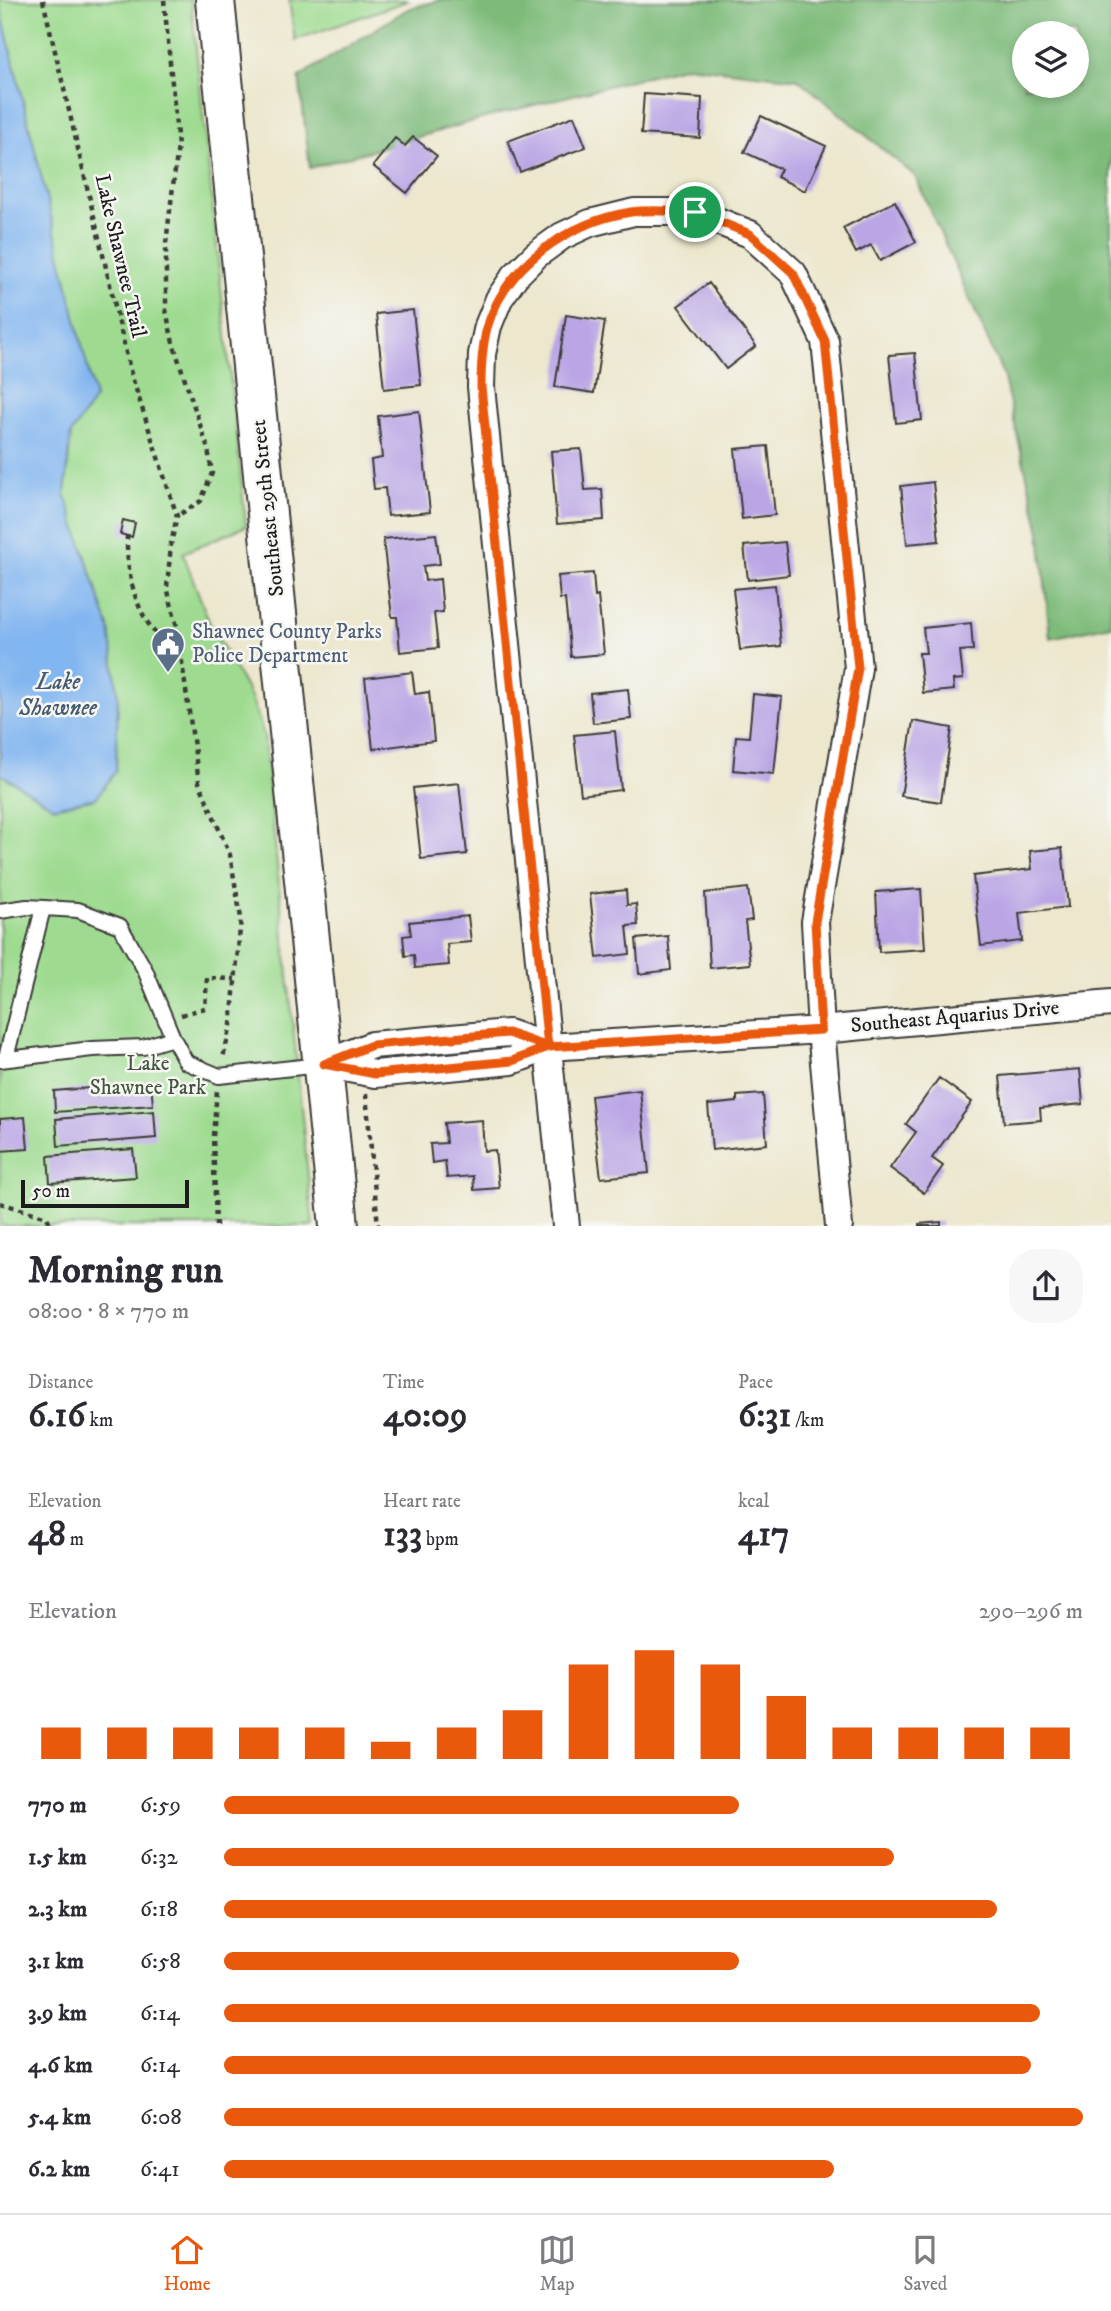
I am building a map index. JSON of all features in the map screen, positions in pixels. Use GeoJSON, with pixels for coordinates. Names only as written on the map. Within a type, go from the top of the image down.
{"type":"FeatureCollection","features":[{"type":"Feature","properties":{"kind":"main road","name":"Southeast 29th Street"},"geometry":{"type":"LineString","coordinates":[[215,0],[339,1226]]}},
{"type":"Feature","properties":{"kind":"street"},"geometry":{"type":"LineString","coordinates":[[566,1226],[481,387],[482,354],[488,326],[499,299],[536,255],[562,236],[611,216],[634,212],[695,212],[750,234],[793,273],[825,341],[858,668],[815,922],[821,1030],[839,1226]]}},
{"type":"Feature","properties":{"kind":"street","name":"Southeast Aquarius Drive"},"geometry":{"type":"LineString","coordinates":[[324,1064],[375,1074],[512,1061],[548,1047],[821,1030],[1111,1003]]}},
{"type":"Feature","properties":{"kind":"street","name":"Southeast Aquarius Drive"},"geometry":{"type":"LineString","coordinates":[[324,1064],[372,1045],[508,1033],[548,1047]]}},
{"type":"Feature","properties":{"kind":"lane"},"geometry":{"type":"LineString","coordinates":[[0,911],[27,907],[78,910],[120,926],[145,970],[173,1038],[186,1062],[219,1076],[324,1064]]}},
{"type":"Feature","properties":{"kind":"lane"},"geometry":{"type":"LineString","coordinates":[[43,908],[3,1059],[143,1047],[173,1038]]}},
{"type":"Feature","properties":{"kind":"path","name":"Lake Shawnee Trail"},"geometry":{"type":"LineString","coordinates":[[43,0],[131,374],[177,516],[167,587],[178,634],[199,782],[230,855],[237,883],[241,918],[236,979],[231,1025],[219,1076],[213,1136],[216,1226]]}},
{"type":"Feature","properties":{"kind":"path","name":"Lake Shawnee Trail"},"geometry":{"type":"LineString","coordinates":[[164,0],[178,146],[166,243],[166,310],[173,344],[208,449],[212,473],[201,501],[177,516]]}},
{"type":"Feature","properties":{"kind":"path"},"geometry":{"type":"LineString","coordinates":[[127,535],[126,551],[131,580],[147,625],[158,636],[178,634]]}},
{"type":"Feature","properties":{"kind":"path"},"geometry":{"type":"LineString","coordinates":[[165,1020],[205,1008],[207,978],[236,979]]}},
{"type":"Feature","properties":{"kind":"path"},"geometry":{"type":"LineString","coordinates":[[364,1072],[378,1226]]}},
{"type":"Feature","properties":{"kind":"path"},"geometry":{"type":"LineString","coordinates":[[0,1203],[47,1217],[51,1226]]}},
{"type":"Feature","properties":{"kind":"green space","name":"Lake Shawnee Park"},"geometry":{"type":"Polygon","coordinates":[[[0,0],[191,0],[246,526],[183,553],[210,624],[251,697],[264,735],[313,1226],[0,1226],[0,0]]]}},
{"type":"Feature","properties":{"kind":"green space"},"geometry":{"type":"Polygon","coordinates":[[[289,0],[410,0],[295,40],[289,0]]]}},
{"type":"Feature","properties":{"kind":"green space"},"geometry":{"type":"Polygon","coordinates":[[[440,0],[1111,0],[1111,625],[1050,638],[1040,532],[1003,374],[915,176],[798,79],[686,66],[495,115],[310,168],[299,77],[408,9],[440,0]]]}},
{"type":"Feature","properties":{"kind":"water","name":"Lake Shawnee"},"geometry":{"type":"Polygon","coordinates":[[[0,6],[95,398],[71,434],[65,494],[110,630],[118,697],[116,771],[96,798],[54,807],[0,774],[0,6]]]}},
{"type":"Feature","properties":{"kind":"building"},"geometry":{"type":"Polygon","coordinates":[[[644,94],[702,98],[700,138],[641,134],[644,94]]]}},
{"type":"Feature","properties":{"kind":"building"},"geometry":{"type":"Polygon","coordinates":[[[574,116],[586,147],[520,172],[508,141],[574,116]]]}},
{"type":"Feature","properties":{"kind":"building"},"geometry":{"type":"Polygon","coordinates":[[[761,116],[826,146],[805,191],[777,177],[781,169],[744,152],[761,116]]]}},
{"type":"Feature","properties":{"kind":"building"},"geometry":{"type":"Polygon","coordinates":[[[413,137],[437,156],[407,193],[373,166],[395,138],[405,146],[413,137]]]}},
{"type":"Feature","properties":{"kind":"building"},"geometry":{"type":"Polygon","coordinates":[[[895,201],[916,242],[880,261],[871,245],[856,253],[843,228],[895,201]]]}},
{"type":"Feature","properties":{"kind":"building"},"geometry":{"type":"Polygon","coordinates":[[[709,283],[756,346],[726,369],[678,306],[709,283]]]}},
{"type":"Feature","properties":{"kind":"building"},"geometry":{"type":"Polygon","coordinates":[[[413,310],[421,385],[384,389],[376,314],[413,310]]]}},
{"type":"Feature","properties":{"kind":"building"},"geometry":{"type":"Polygon","coordinates":[[[566,315],[605,321],[594,393],[555,387],[566,315]]]}},
{"type":"Feature","properties":{"kind":"building"},"geometry":{"type":"Polygon","coordinates":[[[915,353],[922,420],[896,423],[889,355],[915,353]]]}},
{"type":"Feature","properties":{"kind":"building"},"geometry":{"type":"Polygon","coordinates":[[[419,411],[430,512],[388,516],[385,488],[374,489],[371,460],[382,458],[378,416],[419,411]]]}},
{"type":"Feature","properties":{"kind":"building"},"geometry":{"type":"Polygon","coordinates":[[[768,446],[775,515],[742,519],[735,449],[768,446]]]}},
{"type":"Feature","properties":{"kind":"building"},"geometry":{"type":"Polygon","coordinates":[[[581,449],[585,490],[602,489],[604,520],[557,524],[551,451],[581,449]]]}},
{"type":"Feature","properties":{"kind":"building"},"geometry":{"type":"Polygon","coordinates":[[[933,482],[939,541],[907,544],[901,486],[933,482]]]}},
{"type":"Feature","properties":{"kind":"building"},"geometry":{"type":"Polygon","coordinates":[[[123,520],[135,523],[132,537],[120,534],[123,520]]]}},
{"type":"Feature","properties":{"kind":"building"},"geometry":{"type":"Polygon","coordinates":[[[436,534],[440,564],[423,566],[425,581],[440,579],[443,612],[434,613],[438,648],[400,652],[397,617],[392,617],[383,539],[436,534]]]}},
{"type":"Feature","properties":{"kind":"building"},"geometry":{"type":"Polygon","coordinates":[[[785,542],[789,575],[748,580],[744,546],[785,542]]]}},
{"type":"Feature","properties":{"kind":"building"},"geometry":{"type":"Polygon","coordinates":[[[593,573],[604,654],[571,657],[565,599],[560,599],[558,576],[593,573]]]}},
{"type":"Feature","properties":{"kind":"building"},"geometry":{"type":"Polygon","coordinates":[[[775,585],[781,646],[740,650],[733,589],[775,585]]]}},
{"type":"Feature","properties":{"kind":"building"},"geometry":{"type":"Polygon","coordinates":[[[971,623],[973,650],[960,651],[963,679],[953,680],[954,690],[923,693],[919,653],[926,653],[923,628],[971,623]]]}},
{"type":"Feature","properties":{"kind":"building"},"geometry":{"type":"Polygon","coordinates":[[[412,672],[415,694],[429,692],[434,741],[373,749],[365,678],[412,672]]]}},
{"type":"Feature","properties":{"kind":"building"},"geometry":{"type":"Polygon","coordinates":[[[628,689],[631,719],[593,723],[590,693],[628,689]]]}},
{"type":"Feature","properties":{"kind":"building"},"geometry":{"type":"Polygon","coordinates":[[[753,694],[782,697],[774,774],[733,770],[736,736],[749,737],[753,694]]]}},
{"type":"Feature","properties":{"kind":"building"},"geometry":{"type":"Polygon","coordinates":[[[913,721],[952,728],[941,802],[901,796],[913,721]]]}},
{"type":"Feature","properties":{"kind":"building"},"geometry":{"type":"Polygon","coordinates":[[[615,731],[621,790],[581,795],[574,735],[615,731]]]}},
{"type":"Feature","properties":{"kind":"building"},"geometry":{"type":"Polygon","coordinates":[[[459,783],[467,854],[421,859],[413,788],[459,783]]]}},
{"type":"Feature","properties":{"kind":"building"},"geometry":{"type":"Polygon","coordinates":[[[1062,848],[1068,907],[1019,913],[1022,941],[981,946],[973,876],[1032,869],[1030,851],[1062,848]]]}},
{"type":"Feature","properties":{"kind":"building"},"geometry":{"type":"Polygon","coordinates":[[[748,888],[752,920],[745,921],[750,964],[710,968],[705,893],[748,888]]]}},
{"type":"Feature","properties":{"kind":"building"},"geometry":{"type":"Polygon","coordinates":[[[921,889],[925,949],[879,952],[876,892],[921,889]]]}},
{"type":"Feature","properties":{"kind":"building"},"geometry":{"type":"Polygon","coordinates":[[[626,890],[627,905],[636,904],[638,925],[627,926],[630,954],[597,958],[590,894],[626,890]]]}},
{"type":"Feature","properties":{"kind":"building"},"geometry":{"type":"Polygon","coordinates":[[[468,916],[471,942],[447,944],[449,965],[415,968],[414,955],[405,956],[403,936],[411,935],[409,922],[468,916]]]}},
{"type":"Feature","properties":{"kind":"building"},"geometry":{"type":"Polygon","coordinates":[[[668,936],[671,970],[639,974],[636,939],[668,936]]]}},
{"type":"Feature","properties":{"kind":"building"},"geometry":{"type":"Polygon","coordinates":[[[1080,1069],[1083,1104],[1040,1108],[1041,1120],[1004,1123],[1000,1076],[1080,1069]]]}},
{"type":"Feature","properties":{"kind":"building"},"geometry":{"type":"Polygon","coordinates":[[[939,1078],[972,1102],[932,1158],[943,1166],[924,1193],[890,1168],[916,1132],[906,1124],[939,1078]]]}},
{"type":"Feature","properties":{"kind":"building"},"geometry":{"type":"Polygon","coordinates":[[[151,1083],[153,1105],[55,1112],[54,1091],[151,1083]]]}},
{"type":"Feature","properties":{"kind":"building"},"geometry":{"type":"Polygon","coordinates":[[[640,1090],[649,1173],[601,1178],[591,1096],[640,1090]]]}},
{"type":"Feature","properties":{"kind":"building"},"geometry":{"type":"Polygon","coordinates":[[[763,1094],[767,1144],[712,1150],[708,1105],[737,1102],[737,1096],[763,1094]]]}},
{"type":"Feature","properties":{"kind":"building"},"geometry":{"type":"Polygon","coordinates":[[[154,1111],[156,1138],[58,1146],[56,1119],[154,1111]]]}},
{"type":"Feature","properties":{"kind":"building"},"geometry":{"type":"Polygon","coordinates":[[[25,1117],[28,1149],[0,1151],[0,1119],[25,1117]]]}},
{"type":"Feature","properties":{"kind":"building"},"geometry":{"type":"Polygon","coordinates":[[[482,1120],[484,1151],[495,1150],[499,1188],[474,1190],[473,1176],[447,1178],[445,1161],[432,1163],[430,1144],[446,1143],[444,1123],[482,1120]]]}},
{"type":"Feature","properties":{"kind":"building"},"geometry":{"type":"Polygon","coordinates":[[[133,1149],[136,1177],[50,1183],[48,1156],[133,1149]]]}},
{"type":"Feature","properties":{"kind":"building"},"geometry":{"type":"Polygon","coordinates":[[[941,1222],[941,1226],[919,1226],[919,1224],[941,1222]]]}},
{"type":"Feature","properties":{"kind":"place","name":"Shawnee County Parks Police Department"},"geometry":{"type":"Point","coordinates":[168,674]}},
{"type":"Feature","properties":{"kind":"route"},"geometry":{"type":"LineString","coordinates":[[695,212],[634,212],[611,216],[562,236],[536,255],[499,299],[488,326],[482,354],[481,387],[548,1047],[512,1061],[375,1074],[324,1064],[372,1045],[508,1033],[548,1047],[821,1030],[815,922],[858,668],[825,341],[793,273],[750,234],[695,212]]}}]}
